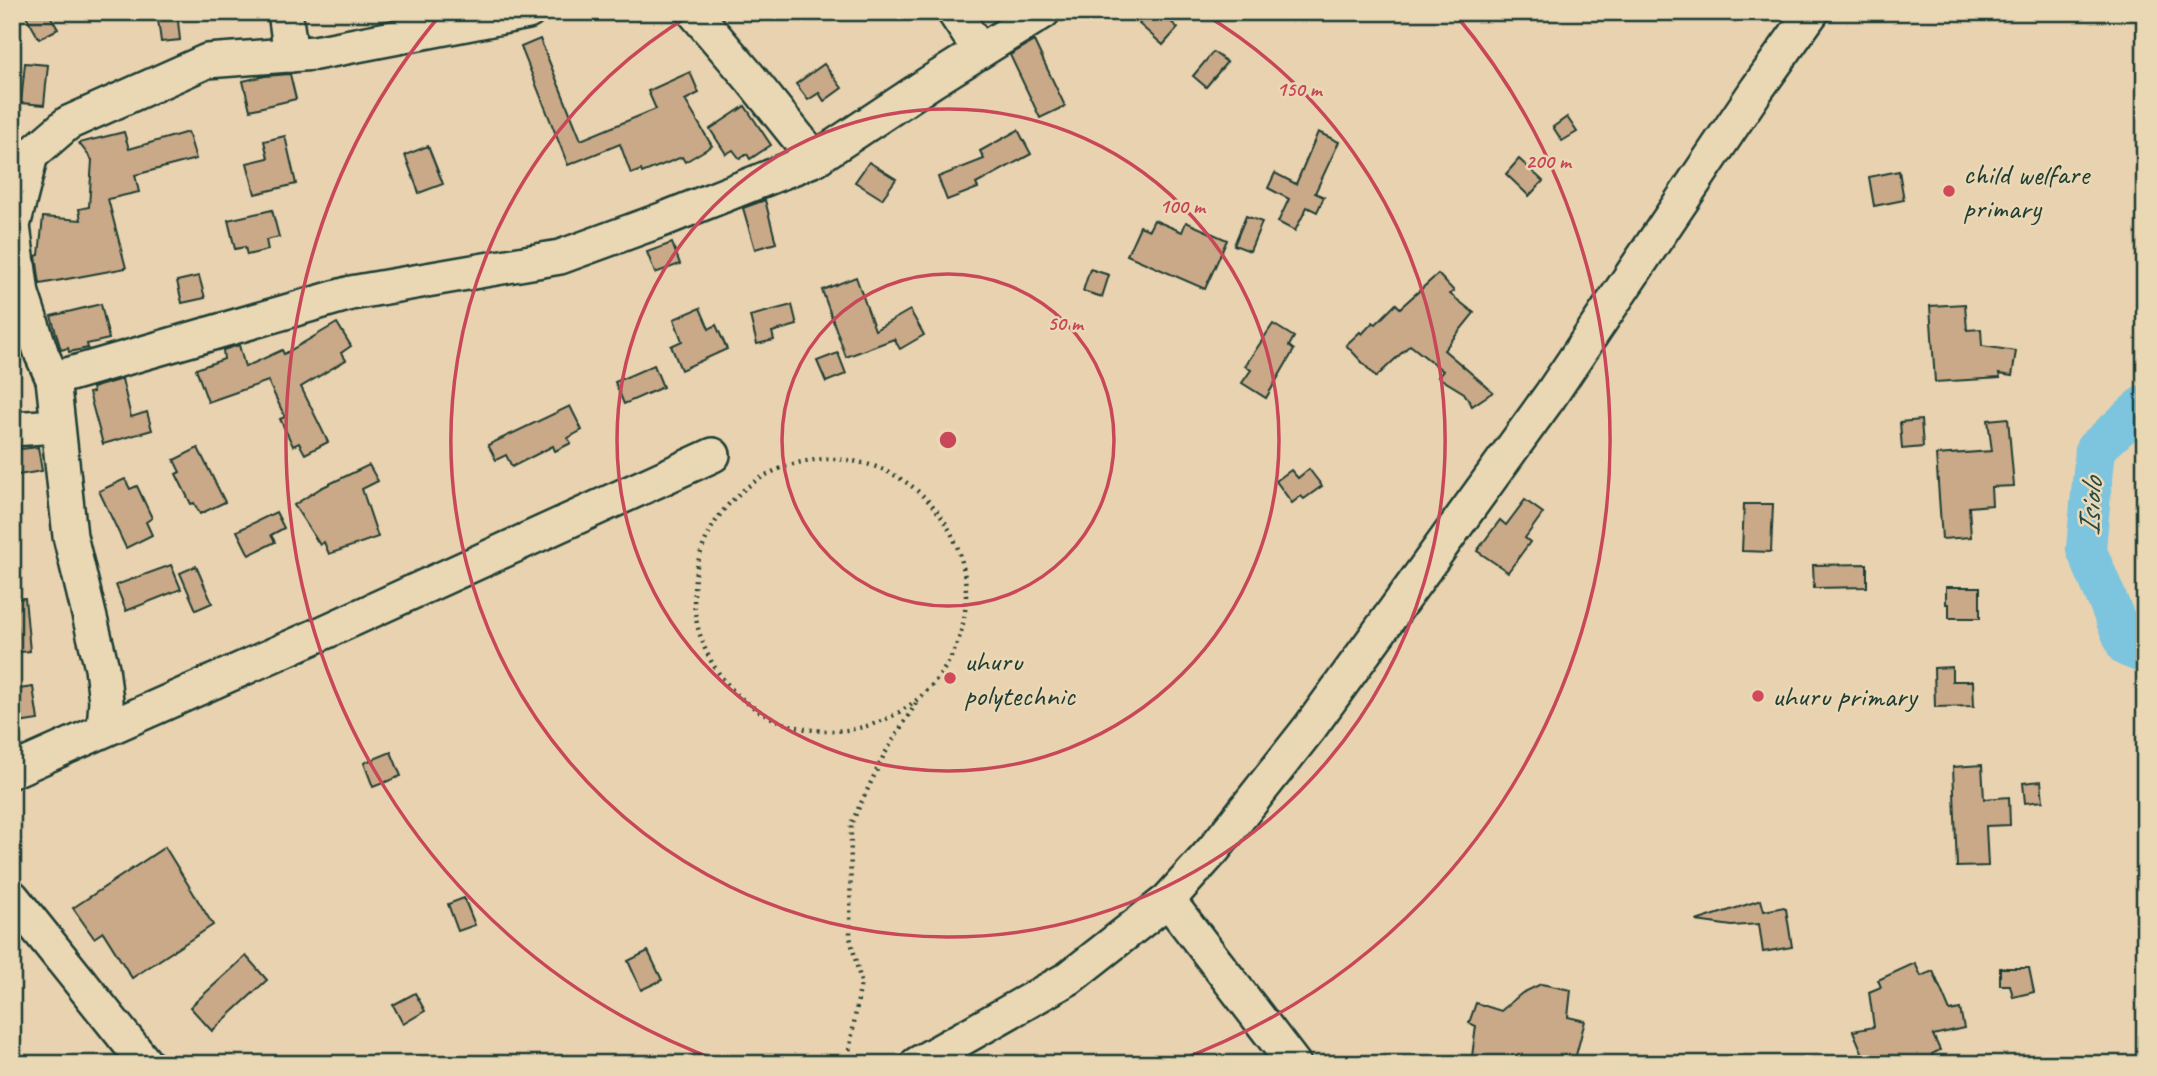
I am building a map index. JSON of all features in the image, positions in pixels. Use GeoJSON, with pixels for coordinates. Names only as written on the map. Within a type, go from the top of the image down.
{"type":"FeatureCollection","features":[{"type":"Feature","properties":{"kind":"street"},"geometry":{"type":"LineString","coordinates":[[285,12],[291,55]]}},
{"type":"Feature","properties":{"kind":"street"},"geometry":{"type":"LineString","coordinates":[[104,729],[106,701],[102,668],[70,536],[53,379],[42,355],[22,294],[13,226],[32,155],[68,123],[207,61],[291,55],[354,46],[528,12]]}},
{"type":"Feature","properties":{"kind":"street"},"geometry":{"type":"LineString","coordinates":[[694,12],[815,159]]}},
{"type":"Feature","properties":{"kind":"street"},"geometry":{"type":"LineString","coordinates":[[954,12],[980,51]]}},
{"type":"Feature","properties":{"kind":"street"},"geometry":{"type":"LineString","coordinates":[[53,379],[351,293],[560,257],[815,159],[1043,12]]}},
{"type":"Feature","properties":{"kind":"street"},"geometry":{"type":"LineString","coordinates":[[917,1064],[1069,978],[1168,900],[1214,849],[1327,704],[1550,396],[1812,12]]}},
{"type":"Feature","properties":{"kind":"street"},"geometry":{"type":"LineString","coordinates":[[12,429],[57,426]]}},
{"type":"Feature","properties":{"kind":"street"},"geometry":{"type":"LineString","coordinates":[[12,771],[713,455]]}},
{"type":"Feature","properties":{"kind":"street"},"geometry":{"type":"LineString","coordinates":[[12,897],[146,1064]]}},
{"type":"Feature","properties":{"kind":"street"},"geometry":{"type":"LineString","coordinates":[[1168,900],[1294,1064]]}},
{"type":"Feature","properties":{"kind":"path"},"geometry":{"type":"LineString","coordinates":[[846,1064],[861,982],[850,937],[850,824],[884,755],[919,699],[948,664],[965,621],[966,575],[952,533],[926,498],[891,472],[849,460],[805,461],[764,477],[729,504],[705,541],[694,583],[697,629],[715,671],[747,705],[788,726],[834,732],[879,723],[919,699]]}},
{"type":"Feature","properties":{"kind":"building"},"geometry":{"type":"Polygon","coordinates":[[[24,12],[48,12],[58,29],[39,39],[24,12]]]}},
{"type":"Feature","properties":{"kind":"building"},"geometry":{"type":"Polygon","coordinates":[[[157,12],[177,12],[180,40],[161,42],[157,12]]]}},
{"type":"Feature","properties":{"kind":"building"},"geometry":{"type":"Polygon","coordinates":[[[1149,12],[1160,12],[1178,28],[1163,45],[1139,24],[1149,12]]]}},
{"type":"Feature","properties":{"kind":"building"},"geometry":{"type":"Polygon","coordinates":[[[540,39],[581,140],[656,109],[648,91],[690,72],[699,93],[685,100],[712,146],[685,162],[682,157],[642,173],[641,170],[631,174],[620,144],[568,165],[521,47],[540,39]]]}},
{"type":"Feature","properties":{"kind":"building"},"geometry":{"type":"Polygon","coordinates":[[[1034,41],[1065,106],[1040,118],[1010,55],[1034,41]]]}},
{"type":"Feature","properties":{"kind":"building"},"geometry":{"type":"Polygon","coordinates":[[[1213,52],[1227,62],[1206,87],[1193,76],[1213,52]]]}},
{"type":"Feature","properties":{"kind":"building"},"geometry":{"type":"Polygon","coordinates":[[[25,63],[48,65],[44,105],[21,103],[25,63]]]}},
{"type":"Feature","properties":{"kind":"building"},"geometry":{"type":"Polygon","coordinates":[[[824,64],[842,88],[824,101],[819,93],[808,100],[796,84],[824,64]]]}},
{"type":"Feature","properties":{"kind":"building"},"geometry":{"type":"Polygon","coordinates":[[[290,74],[296,99],[250,110],[243,81],[290,74]]]}},
{"type":"Feature","properties":{"kind":"building"},"geometry":{"type":"Polygon","coordinates":[[[745,106],[771,145],[750,159],[747,154],[740,159],[733,150],[726,154],[710,129],[745,106]]]}},
{"type":"Feature","properties":{"kind":"building"},"geometry":{"type":"Polygon","coordinates":[[[1567,117],[1577,132],[1562,141],[1553,127],[1567,117]]]}},
{"type":"Feature","properties":{"kind":"building"},"geometry":{"type":"Polygon","coordinates":[[[1018,130],[1031,154],[976,184],[978,188],[947,200],[938,177],[984,159],[980,151],[1018,130]]]}},
{"type":"Feature","properties":{"kind":"building"},"geometry":{"type":"Polygon","coordinates":[[[124,132],[129,149],[188,132],[196,159],[135,175],[139,192],[108,199],[126,268],[40,284],[36,256],[39,255],[43,217],[81,220],[79,209],[89,207],[92,160],[79,143],[124,132]]]}},
{"type":"Feature","properties":{"kind":"building"},"geometry":{"type":"Polygon","coordinates":[[[1318,132],[1339,142],[1315,193],[1324,197],[1317,212],[1307,207],[1295,231],[1278,222],[1289,199],[1268,188],[1275,173],[1296,184],[1318,132]]]}},
{"type":"Feature","properties":{"kind":"building"},"geometry":{"type":"Polygon","coordinates":[[[285,136],[296,184],[255,194],[247,163],[268,158],[264,141],[285,136]]]}},
{"type":"Feature","properties":{"kind":"building"},"geometry":{"type":"Polygon","coordinates":[[[428,146],[443,184],[419,193],[405,155],[428,146]]]}},
{"type":"Feature","properties":{"kind":"building"},"geometry":{"type":"Polygon","coordinates":[[[1519,159],[1543,181],[1529,196],[1506,174],[1519,159]]]}},
{"type":"Feature","properties":{"kind":"building"},"geometry":{"type":"Polygon","coordinates":[[[869,162],[896,179],[882,199],[855,182],[869,162]]]}},
{"type":"Feature","properties":{"kind":"building"},"geometry":{"type":"Polygon","coordinates":[[[1899,171],[1904,200],[1874,206],[1869,177],[1899,171]]]}},
{"type":"Feature","properties":{"kind":"building"},"geometry":{"type":"Polygon","coordinates":[[[765,200],[776,243],[755,249],[743,208],[765,200]]]}},
{"type":"Feature","properties":{"kind":"building"},"geometry":{"type":"Polygon","coordinates":[[[272,210],[279,237],[266,240],[268,250],[247,255],[245,247],[235,249],[228,220],[272,210]]]}},
{"type":"Feature","properties":{"kind":"building"},"geometry":{"type":"Polygon","coordinates":[[[1246,216],[1262,222],[1250,251],[1234,245],[1246,216]]]}},
{"type":"Feature","properties":{"kind":"building"},"geometry":{"type":"Polygon","coordinates":[[[1154,220],[1182,232],[1186,222],[1227,240],[1205,289],[1127,255],[1140,226],[1149,230],[1154,220]]]}},
{"type":"Feature","properties":{"kind":"building"},"geometry":{"type":"Polygon","coordinates":[[[672,243],[680,264],[655,273],[647,252],[672,243]]]}},
{"type":"Feature","properties":{"kind":"building"},"geometry":{"type":"Polygon","coordinates":[[[1090,269],[1109,275],[1102,297],[1083,291],[1090,269]]]}},
{"type":"Feature","properties":{"kind":"building"},"geometry":{"type":"Polygon","coordinates":[[[1438,274],[1454,291],[1450,294],[1474,313],[1444,350],[1493,392],[1472,406],[1464,393],[1438,377],[1443,371],[1410,345],[1376,377],[1346,345],[1373,322],[1376,324],[1396,304],[1400,308],[1438,274]]]}},
{"type":"Feature","properties":{"kind":"building"},"geometry":{"type":"Polygon","coordinates":[[[199,276],[205,298],[182,303],[177,281],[199,276]]]}},
{"type":"Feature","properties":{"kind":"building"},"geometry":{"type":"Polygon","coordinates":[[[856,277],[875,330],[910,310],[924,335],[900,349],[894,339],[846,357],[822,290],[856,277]]]}},
{"type":"Feature","properties":{"kind":"building"},"geometry":{"type":"Polygon","coordinates":[[[101,304],[109,339],[87,344],[88,348],[69,352],[68,348],[61,350],[51,316],[101,304]]]}},
{"type":"Feature","properties":{"kind":"building"},"geometry":{"type":"Polygon","coordinates":[[[1965,304],[1967,330],[1981,329],[1982,346],[2016,351],[2012,376],[1999,374],[2000,378],[1935,382],[1930,306],[1965,304]]]}},
{"type":"Feature","properties":{"kind":"building"},"geometry":{"type":"Polygon","coordinates":[[[792,305],[797,325],[772,332],[774,340],[757,344],[750,316],[792,305]]]}},
{"type":"Feature","properties":{"kind":"building"},"geometry":{"type":"Polygon","coordinates":[[[700,308],[709,329],[716,325],[727,349],[681,370],[671,346],[682,341],[674,319],[700,308]]]}},
{"type":"Feature","properties":{"kind":"building"},"geometry":{"type":"Polygon","coordinates":[[[337,323],[351,346],[341,353],[346,360],[301,387],[328,442],[305,454],[299,443],[293,446],[280,419],[285,417],[268,381],[208,402],[196,369],[224,359],[223,350],[239,345],[245,367],[282,350],[284,354],[337,323]]]}},
{"type":"Feature","properties":{"kind":"building"},"geometry":{"type":"Polygon","coordinates":[[[1273,324],[1294,337],[1289,346],[1294,350],[1266,398],[1242,383],[1251,370],[1245,366],[1273,324]]]}},
{"type":"Feature","properties":{"kind":"building"},"geometry":{"type":"Polygon","coordinates":[[[838,353],[846,374],[826,382],[817,361],[838,353]]]}},
{"type":"Feature","properties":{"kind":"building"},"geometry":{"type":"Polygon","coordinates":[[[654,365],[663,387],[624,404],[615,382],[654,365]]]}},
{"type":"Feature","properties":{"kind":"building"},"geometry":{"type":"Polygon","coordinates":[[[122,379],[131,417],[147,412],[152,430],[103,444],[89,393],[93,392],[92,388],[122,379]]]}},
{"type":"Feature","properties":{"kind":"building"},"geometry":{"type":"Polygon","coordinates":[[[570,406],[582,430],[568,438],[571,443],[555,451],[553,446],[512,467],[506,455],[496,460],[488,445],[570,406]]]}},
{"type":"Feature","properties":{"kind":"building"},"geometry":{"type":"Polygon","coordinates":[[[2008,418],[2014,486],[1991,487],[1992,505],[1969,507],[1971,537],[1942,539],[1936,455],[1992,451],[1988,420],[2008,418]]]}},
{"type":"Feature","properties":{"kind":"building"},"geometry":{"type":"Polygon","coordinates":[[[1921,420],[1923,447],[1902,449],[1900,422],[1921,420]]]}},
{"type":"Feature","properties":{"kind":"building"},"geometry":{"type":"Polygon","coordinates":[[[38,447],[42,471],[12,476],[12,450],[38,447]]]}},
{"type":"Feature","properties":{"kind":"building"},"geometry":{"type":"Polygon","coordinates":[[[198,448],[225,502],[200,514],[194,503],[191,504],[176,474],[180,472],[174,460],[198,448]]]}},
{"type":"Feature","properties":{"kind":"building"},"geometry":{"type":"Polygon","coordinates":[[[369,465],[378,481],[362,489],[378,537],[329,554],[324,542],[320,545],[294,505],[321,488],[369,465]]]}},
{"type":"Feature","properties":{"kind":"building"},"geometry":{"type":"Polygon","coordinates":[[[1309,469],[1322,486],[1304,499],[1301,496],[1292,503],[1276,481],[1291,470],[1298,478],[1309,469]]]}},
{"type":"Feature","properties":{"kind":"building"},"geometry":{"type":"Polygon","coordinates":[[[125,479],[130,489],[137,486],[152,518],[146,522],[152,535],[126,548],[99,491],[125,479]]]}},
{"type":"Feature","properties":{"kind":"building"},"geometry":{"type":"Polygon","coordinates":[[[1525,500],[1543,513],[1525,538],[1530,542],[1508,572],[1477,551],[1500,520],[1506,525],[1525,500]]]}},
{"type":"Feature","properties":{"kind":"building"},"geometry":{"type":"Polygon","coordinates":[[[1744,504],[1773,504],[1771,552],[1742,551],[1744,504]]]}},
{"type":"Feature","properties":{"kind":"building"},"geometry":{"type":"Polygon","coordinates":[[[276,512],[284,528],[271,535],[275,542],[249,555],[237,531],[276,512]]]}},
{"type":"Feature","properties":{"kind":"building"},"geometry":{"type":"Polygon","coordinates":[[[1867,564],[1867,587],[1814,588],[1813,565],[1867,564]]]}},
{"type":"Feature","properties":{"kind":"building"},"geometry":{"type":"Polygon","coordinates":[[[171,565],[181,589],[126,611],[116,585],[171,565]]]}},
{"type":"Feature","properties":{"kind":"building"},"geometry":{"type":"Polygon","coordinates":[[[196,566],[212,603],[196,610],[180,573],[196,566]]]}},
{"type":"Feature","properties":{"kind":"building"},"geometry":{"type":"Polygon","coordinates":[[[1946,587],[1980,587],[1980,618],[1949,618],[1946,587]]]}},
{"type":"Feature","properties":{"kind":"building"},"geometry":{"type":"Polygon","coordinates":[[[25,598],[30,651],[12,653],[12,599],[25,598]]]}},
{"type":"Feature","properties":{"kind":"building"},"geometry":{"type":"Polygon","coordinates":[[[1952,667],[1952,681],[1973,681],[1974,706],[1935,707],[1934,668],[1952,667]]]}},
{"type":"Feature","properties":{"kind":"building"},"geometry":{"type":"Polygon","coordinates":[[[33,687],[38,720],[12,724],[12,690],[33,687]]]}},
{"type":"Feature","properties":{"kind":"building"},"geometry":{"type":"Polygon","coordinates":[[[391,752],[401,776],[373,787],[364,763],[391,752]]]}},
{"type":"Feature","properties":{"kind":"building"},"geometry":{"type":"Polygon","coordinates":[[[1982,765],[1984,799],[2009,797],[2010,825],[1986,826],[1988,866],[1957,867],[1953,767],[1982,765]]]}},
{"type":"Feature","properties":{"kind":"building"},"geometry":{"type":"Polygon","coordinates":[[[2041,781],[2043,801],[2025,803],[2023,783],[2041,781]]]}},
{"type":"Feature","properties":{"kind":"building"},"geometry":{"type":"Polygon","coordinates":[[[165,847],[213,925],[132,978],[103,932],[94,938],[73,908],[165,847]]]}},
{"type":"Feature","properties":{"kind":"building"},"geometry":{"type":"Polygon","coordinates":[[[464,898],[475,925],[458,931],[448,904],[464,898]]]}},
{"type":"Feature","properties":{"kind":"building"},"geometry":{"type":"Polygon","coordinates":[[[1761,900],[1764,911],[1784,907],[1786,909],[1792,947],[1763,952],[1759,924],[1732,926],[1696,921],[1761,900]]]}},
{"type":"Feature","properties":{"kind":"building"},"geometry":{"type":"Polygon","coordinates":[[[648,951],[662,980],[641,990],[628,961],[648,951]]]}},
{"type":"Feature","properties":{"kind":"building"},"geometry":{"type":"Polygon","coordinates":[[[246,956],[267,980],[212,1031],[190,1007],[246,956]]]}},
{"type":"Feature","properties":{"kind":"building"},"geometry":{"type":"Polygon","coordinates":[[[1915,963],[1921,976],[1933,971],[1950,1011],[1960,1009],[1964,1028],[1933,1035],[1940,1050],[1932,1054],[1936,1064],[1867,1064],[1853,1031],[1874,1027],[1869,992],[1881,987],[1878,980],[1915,963]]]}},
{"type":"Feature","properties":{"kind":"building"},"geometry":{"type":"Polygon","coordinates":[[[2000,968],[2029,968],[2034,992],[2013,997],[2010,985],[2000,985],[2000,968]]]}},
{"type":"Feature","properties":{"kind":"building"},"geometry":{"type":"Polygon","coordinates":[[[1541,984],[1571,990],[1568,1017],[1585,1021],[1575,1059],[1560,1056],[1558,1064],[1471,1064],[1476,1026],[1469,1023],[1476,1003],[1501,1011],[1522,993],[1541,984]]]}},
{"type":"Feature","properties":{"kind":"building"},"geometry":{"type":"Polygon","coordinates":[[[415,993],[425,1011],[403,1024],[393,1005],[415,993]]]}},
{"type":"Feature","properties":{"kind":"waterway","name":"Isiolo"},"geometry":{"type":"LineString","coordinates":[[2145,404],[2095,449],[2086,549],[2127,647],[2145,654]]}},
{"type":"Feature","properties":{"kind":"place","name":"child welfare primary"},"geometry":{"type":"Point","coordinates":[1949,191]}},
{"type":"Feature","properties":{"kind":"place","name":"uhuru polytechnic"},"geometry":{"type":"Point","coordinates":[950,678]}},
{"type":"Feature","properties":{"kind":"place","name":"uhuru primary"},"geometry":{"type":"Point","coordinates":[1758,696]}}]}
